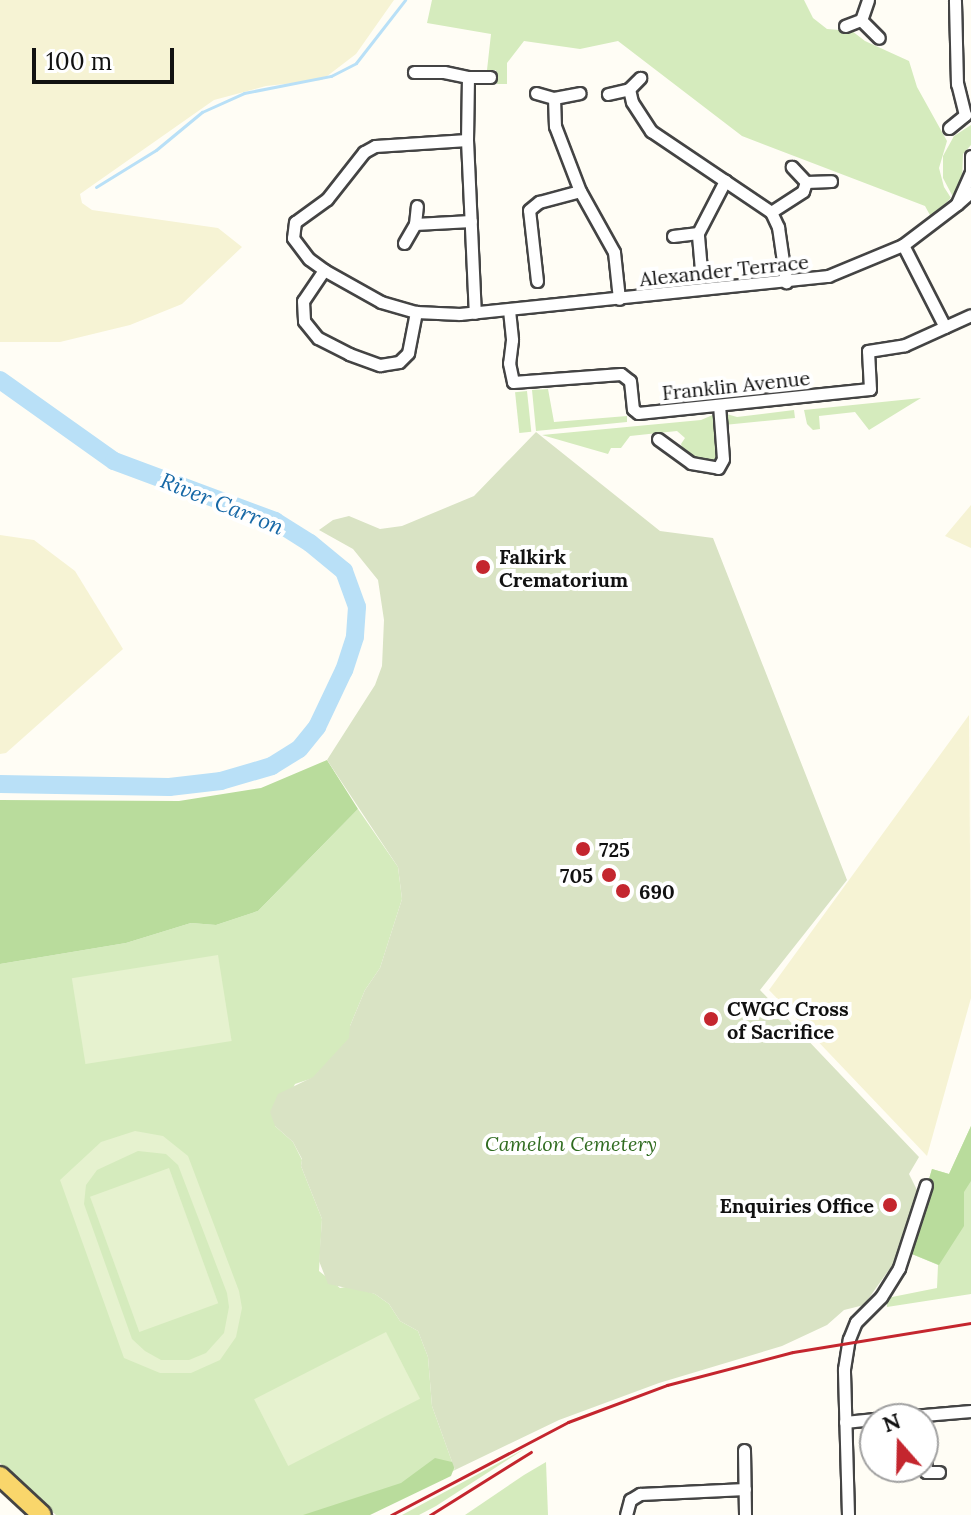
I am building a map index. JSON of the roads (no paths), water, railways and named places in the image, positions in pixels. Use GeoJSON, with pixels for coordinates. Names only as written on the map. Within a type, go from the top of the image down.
{"type":"FeatureCollection","features":[{"type":"Feature","properties":{"kind":"main road"},"geometry":{"type":"LineString","coordinates":[[0,1476],[35,1513]]}},
{"type":"Feature","properties":{"kind":"street"},"geometry":{"type":"LineString","coordinates":[[861,20],[868,0]]}},
{"type":"Feature","properties":{"kind":"street"},"geometry":{"type":"LineString","coordinates":[[949,128],[968,114],[957,84],[955,0]]}},
{"type":"Feature","properties":{"kind":"street"},"geometry":{"type":"LineString","coordinates":[[845,26],[861,20]]}},
{"type":"Feature","properties":{"kind":"street"},"geometry":{"type":"LineString","coordinates":[[861,20],[879,38]]}},
{"type":"Feature","properties":{"kind":"street"},"geometry":{"type":"LineString","coordinates":[[414,72],[490,77]]}},
{"type":"Feature","properties":{"kind":"street"},"geometry":{"type":"LineString","coordinates":[[468,77],[467,140],[475,313]]}},
{"type":"Feature","properties":{"kind":"street"},"geometry":{"type":"LineString","coordinates":[[608,94],[629,89],[640,78]]}},
{"type":"Feature","properties":{"kind":"street"},"geometry":{"type":"LineString","coordinates":[[629,89],[632,102],[651,131],[771,212],[778,227],[786,282]]}},
{"type":"Feature","properties":{"kind":"street"},"geometry":{"type":"LineString","coordinates":[[536,93],[554,98],[580,93]]}},
{"type":"Feature","properties":{"kind":"street"},"geometry":{"type":"LineString","coordinates":[[554,98],[555,126],[580,191],[614,252],[619,299]]}},
{"type":"Feature","properties":{"kind":"street","name":"Alexander Terrace"},"geometry":{"type":"LineString","coordinates":[[467,140],[375,146],[364,152],[327,199],[292,227],[298,246],[324,270],[381,302],[416,312],[475,313],[786,282],[850,269],[903,245],[971,192]]}},
{"type":"Feature","properties":{"kind":"street"},"geometry":{"type":"LineString","coordinates":[[957,204],[971,173],[971,156]]}},
{"type":"Feature","properties":{"kind":"street"},"geometry":{"type":"LineString","coordinates":[[792,167],[806,182],[831,181]]}},
{"type":"Feature","properties":{"kind":"street"},"geometry":{"type":"LineString","coordinates":[[701,270],[698,233],[725,181]]}},
{"type":"Feature","properties":{"kind":"street"},"geometry":{"type":"LineString","coordinates":[[771,212],[803,191],[806,182]]}},
{"type":"Feature","properties":{"kind":"street"},"geometry":{"type":"LineString","coordinates":[[537,281],[529,210],[539,202],[580,191]]}},
{"type":"Feature","properties":{"kind":"street"},"geometry":{"type":"LineString","coordinates":[[404,243],[415,224],[417,206]]}},
{"type":"Feature","properties":{"kind":"street"},"geometry":{"type":"LineString","coordinates":[[415,224],[471,221]]}},
{"type":"Feature","properties":{"kind":"street"},"geometry":{"type":"LineString","coordinates":[[673,236],[698,233]]}},
{"type":"Feature","properties":{"kind":"street"},"geometry":{"type":"LineString","coordinates":[[903,245],[945,327]]}},
{"type":"Feature","properties":{"kind":"street"},"geometry":{"type":"LineString","coordinates":[[324,270],[305,296],[302,314],[311,331],[349,354],[380,365],[399,362],[408,353],[416,312]]}},
{"type":"Feature","properties":{"kind":"street","name":"Franklin Avenue"},"geometry":{"type":"LineString","coordinates":[[509,310],[512,340],[509,363],[513,382],[621,374],[630,381],[633,409],[638,413],[870,389],[868,351],[905,345],[971,315]]}},
{"type":"Feature","properties":{"kind":"street"},"geometry":{"type":"LineString","coordinates":[[658,439],[672,442],[704,468],[722,465],[719,405]]}},
{"type":"Feature","properties":{"kind":"street"},"geometry":{"type":"LineString","coordinates":[[848,1515],[844,1369],[852,1330],[899,1268],[926,1185]]}},
{"type":"Feature","properties":{"kind":"street"},"geometry":{"type":"LineString","coordinates":[[939,1418],[971,1411]]}},
{"type":"Feature","properties":{"kind":"street"},"geometry":{"type":"LineString","coordinates":[[845,1422],[859,1421]]}},
{"type":"Feature","properties":{"kind":"street"},"geometry":{"type":"LineString","coordinates":[[744,1450],[745,1515]]}},
{"type":"Feature","properties":{"kind":"street"},"geometry":{"type":"LineString","coordinates":[[626,1515],[630,1500],[640,1494],[745,1489]]}},
{"type":"Feature","properties":{"kind":"waterway"},"geometry":{"type":"LineString","coordinates":[[96,187],[156,150],[202,112],[244,93],[331,76],[356,63],[405,0]]}},
{"type":"Feature","properties":{"kind":"waterway","name":"River Carron"},"geometry":{"type":"LineString","coordinates":[[0,380],[114,461],[275,521],[310,543],[344,571],[357,607],[355,637],[344,670],[317,727],[299,749],[272,766],[221,781],[169,787],[0,784]]}},
{"type":"Feature","properties":{"kind":"railway"},"geometry":{"type":"LineString","coordinates":[[391,1515],[568,1422],[667,1385],[793,1352],[971,1323]]}},
{"type":"Feature","properties":{"kind":"railway"},"geometry":{"type":"LineString","coordinates":[[430,1515],[531,1452]]}},
{"type":"Feature","properties":{"kind":"place","name":"Falkirk Crematorium"},"geometry":{"type":"Point","coordinates":[483,567]}},
{"type":"Feature","properties":{"kind":"place","name":"725"},"geometry":{"type":"Point","coordinates":[583,849]}},
{"type":"Feature","properties":{"kind":"place","name":"705"},"geometry":{"type":"Point","coordinates":[609,875]}},
{"type":"Feature","properties":{"kind":"place","name":"690"},"geometry":{"type":"Point","coordinates":[623,891]}},
{"type":"Feature","properties":{"kind":"place","name":"CWGC Cross of Sacrifice"},"geometry":{"type":"Point","coordinates":[711,1019]}},
{"type":"Feature","properties":{"kind":"place","name":"Enquiries Office"},"geometry":{"type":"Point","coordinates":[890,1205]}},
{"type":"Feature","properties":{"kind":"park label","name":"Camelon Cemetery"},"geometry":{"type":"Point","coordinates":[571,1143]}}]}
